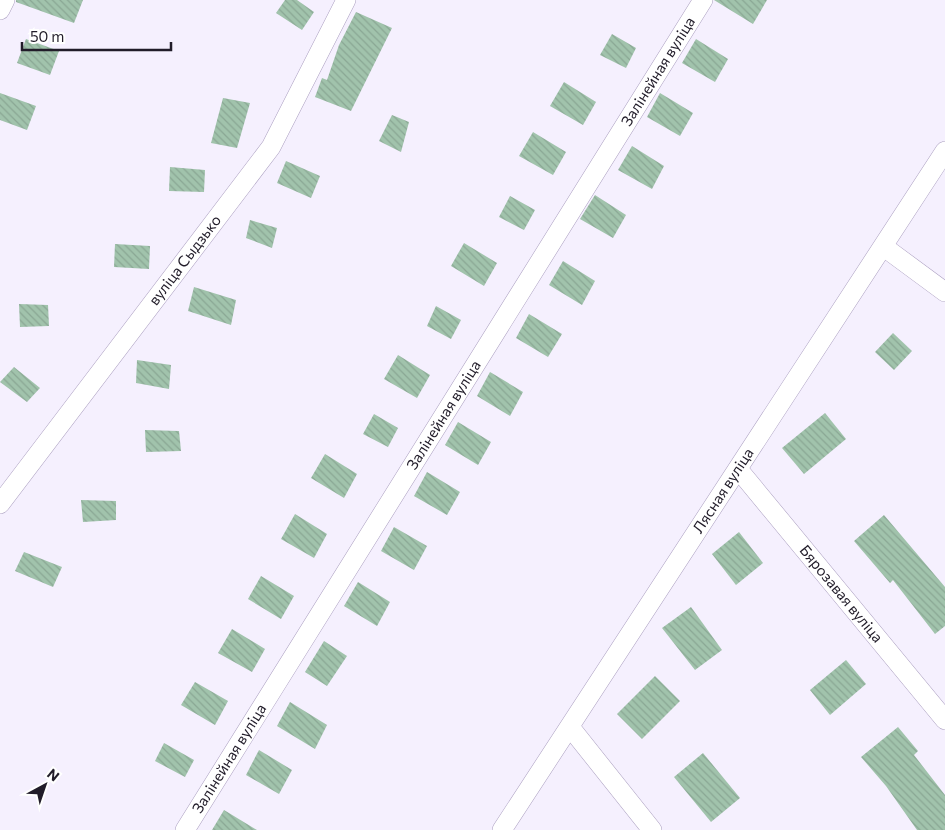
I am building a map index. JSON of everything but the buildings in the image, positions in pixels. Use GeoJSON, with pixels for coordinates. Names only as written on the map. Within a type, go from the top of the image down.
{"type":"FeatureCollection","features":[{"type":"Feature","properties":{"kind":"street"},"geometry":{"type":"LineString","coordinates":[[0,10],[5,0]]}},
{"type":"Feature","properties":{"kind":"street","name":"вуліца Сыдзько"},"geometry":{"type":"LineString","coordinates":[[0,504],[271,147],[346,0]]}},
{"type":"Feature","properties":{"kind":"street","name":"Залінейная вуліца"},"geometry":{"type":"LineString","coordinates":[[184,830],[703,0]]}},
{"type":"Feature","properties":{"kind":"street","name":"Лясная вуліца"},"geometry":{"type":"LineString","coordinates":[[502,830],[945,152]]}},
{"type":"Feature","properties":{"kind":"street"},"geometry":{"type":"LineString","coordinates":[[884,247],[945,292]]}},
{"type":"Feature","properties":{"kind":"street","name":"Бярозавая вуліца"},"geometry":{"type":"LineString","coordinates":[[738,469],[945,720]]}},
{"type":"Feature","properties":{"kind":"street"},"geometry":{"type":"LineString","coordinates":[[570,727],[652,830]]}}]}
